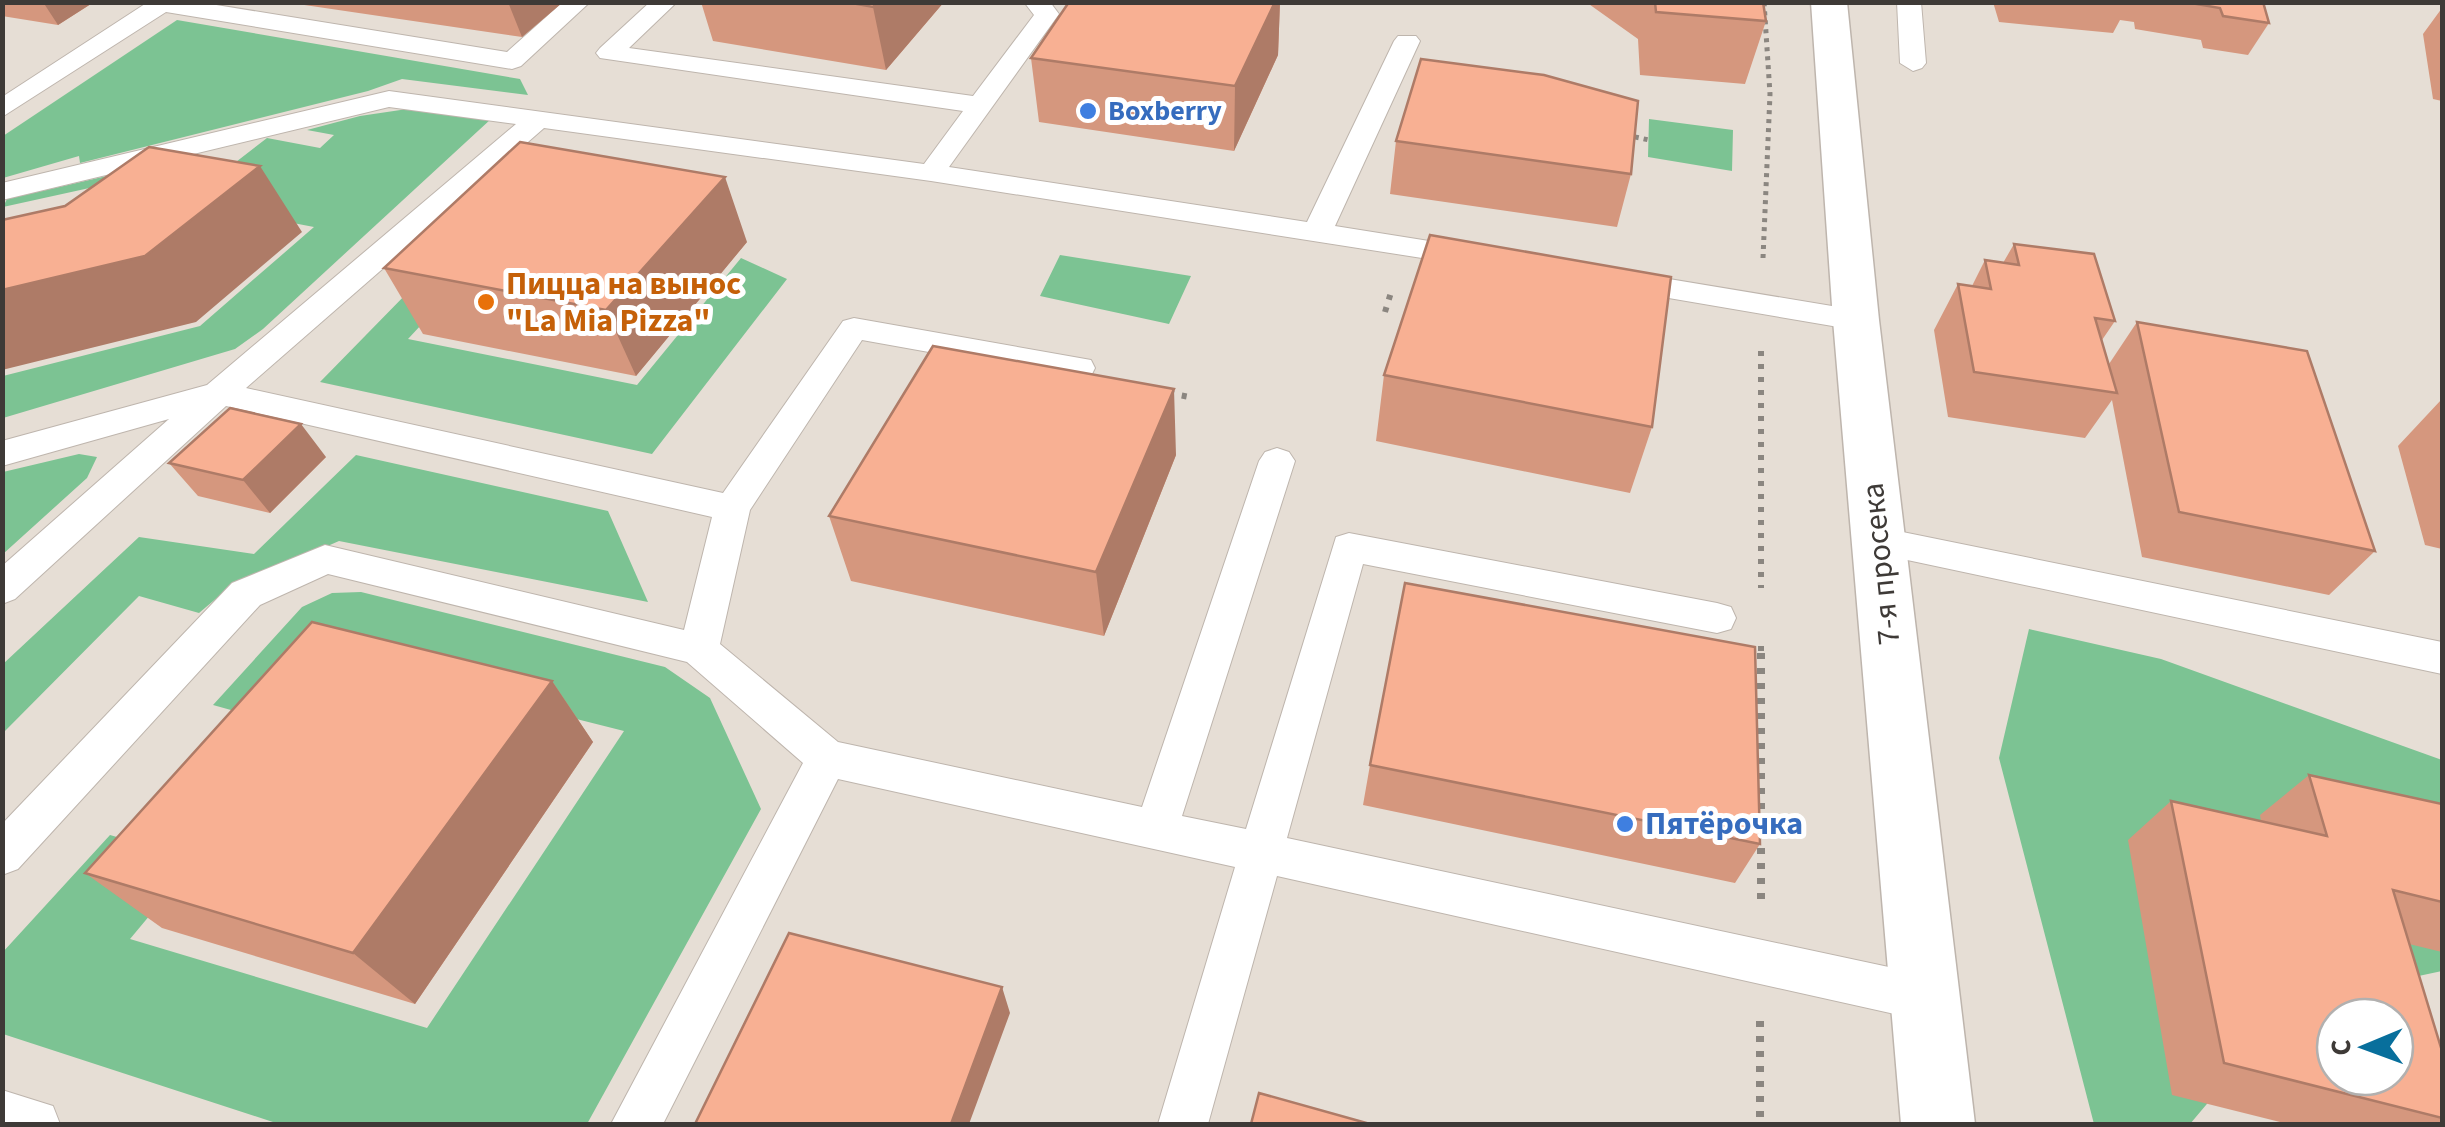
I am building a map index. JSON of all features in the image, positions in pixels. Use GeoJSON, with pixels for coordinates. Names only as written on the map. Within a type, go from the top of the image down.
{"type":"FeatureCollection","features":[{"type":"Feature","properties":{"kind":"street","name":"7-я просека"},"geometry":{"type":"LineString","coordinates":[[1829,2],[1856,320],[1938,1124]]}},
{"type":"Feature","properties":{"kind":"lane"},"geometry":{"type":"LineString","coordinates":[[2,108],[164,3],[512,61],[578,2]]}},
{"type":"Feature","properties":{"kind":"lane"},"geometry":{"type":"LineString","coordinates":[[665,2],[609,53],[978,105]]}},
{"type":"Feature","properties":{"kind":"lane"},"geometry":{"type":"LineString","coordinates":[[1909,2],[1913,63]]}},
{"type":"Feature","properties":{"kind":"lane"},"geometry":{"type":"LineString","coordinates":[[931,173],[1042,8],[1076,6]]}},
{"type":"Feature","properties":{"kind":"lane"},"geometry":{"type":"LineString","coordinates":[[1318,231],[1407,40]]}},
{"type":"Feature","properties":{"kind":"lane"},"geometry":{"type":"LineString","coordinates":[[2,192],[389,99],[931,173],[1498,261]]}},
{"type":"Feature","properties":{"kind":"lane"},"geometry":{"type":"LineString","coordinates":[[2,590],[219,393],[540,118]]}},
{"type":"Feature","properties":{"kind":"lane"},"geometry":{"type":"LineString","coordinates":[[149,183],[193,147]]}},
{"type":"Feature","properties":{"kind":"lane"},"geometry":{"type":"LineString","coordinates":[[1592,276],[1856,320]]}},
{"type":"Feature","properties":{"kind":"lane"},"geometry":{"type":"LineString","coordinates":[[699,649],[732,508],[854,328],[1079,368]]}},
{"type":"Feature","properties":{"kind":"lane"},"geometry":{"type":"LineString","coordinates":[[2,454],[219,393],[732,508]]}},
{"type":"Feature","properties":{"kind":"lane"},"geometry":{"type":"LineString","coordinates":[[1156,829],[1277,461]]}},
{"type":"Feature","properties":{"kind":"lane"},"geometry":{"type":"LineString","coordinates":[[1878,541],[2442,658]]}},
{"type":"Feature","properties":{"kind":"lane"},"geometry":{"type":"LineString","coordinates":[[1183,1124],[1350,547],[1717,618]]}},
{"type":"Feature","properties":{"kind":"lane"},"geometry":{"type":"LineString","coordinates":[[2,855],[246,594],[325,559],[699,649],[827,758],[1926,998]]}},
{"type":"Feature","properties":{"kind":"lane"},"geometry":{"type":"LineString","coordinates":[[636,1124],[827,758]]}},
{"type":"Feature","properties":{"kind":"lane"},"geometry":{"type":"LineString","coordinates":[[2,1115],[35,1124]]}},
{"type":"Feature","properties":{"kind":"path"},"geometry":{"type":"LineString","coordinates":[[1761,603],[1761,304],[1770,94],[1764,2]]}},
{"type":"Feature","properties":{"kind":"path"},"geometry":{"type":"LineString","coordinates":[[1620,134],[1650,140]]}},
{"type":"Feature","properties":{"kind":"path"},"geometry":{"type":"LineString","coordinates":[[1157,391],[1194,398]]}},
{"type":"Feature","properties":{"kind":"path"},"geometry":{"type":"LineString","coordinates":[[1760,1124],[1761,630]]}},
{"type":"Feature","properties":{"kind":"green space"},"geometry":{"type":"Polygon","coordinates":[[[177,20],[520,79],[528,95],[402,79],[368,91],[80,163],[79,156],[3,178],[3,136],[177,20]]]}},
{"type":"Feature","properties":{"kind":"green space"},"geometry":{"type":"Polygon","coordinates":[[[414,108],[491,119],[263,329],[235,349],[3,418],[3,376],[200,326],[314,227],[200,205],[148,230],[267,138],[320,148],[334,135],[307,130],[360,116],[414,108]]]}},
{"type":"Feature","properties":{"kind":"green space"},"geometry":{"type":"Polygon","coordinates":[[[1649,119],[1733,130],[1732,171],[1648,157],[1649,119]]]}},
{"type":"Feature","properties":{"kind":"green space"},"geometry":{"type":"Polygon","coordinates":[[[150,166],[144,176],[3,207],[7,199],[150,166]]]}},
{"type":"Feature","properties":{"kind":"green space"},"geometry":{"type":"Polygon","coordinates":[[[1060,255],[1191,276],[1169,324],[1040,296],[1060,255]]]}},
{"type":"Feature","properties":{"kind":"green space"},"geometry":{"type":"Polygon","coordinates":[[[741,258],[787,279],[652,454],[320,382],[411,289],[447,297],[408,339],[637,385],[741,258]]]}},
{"type":"Feature","properties":{"kind":"green space"},"geometry":{"type":"Polygon","coordinates":[[[79,454],[97,457],[87,478],[3,554],[3,472],[79,454]]]}},
{"type":"Feature","properties":{"kind":"green space"},"geometry":{"type":"Polygon","coordinates":[[[356,455],[608,511],[648,602],[339,541],[225,591],[199,613],[139,596],[3,733],[3,664],[139,537],[254,554],[356,455]]]}},
{"type":"Feature","properties":{"kind":"green space"},"geometry":{"type":"Polygon","coordinates":[[[361,592],[665,667],[710,698],[761,809],[587,1124],[279,1124],[3,1034],[2,953],[110,835],[196,860],[130,939],[427,1028],[624,731],[362,665],[307,731],[213,705],[302,607],[332,593],[361,592]]]}},
{"type":"Feature","properties":{"kind":"green space"},"geometry":{"type":"Polygon","coordinates":[[[2029,629],[2161,659],[2442,760],[2442,971],[2292,1003],[2190,1124],[2094,1124],[1999,758],[2029,629]]]}},
{"type":"Feature","properties":{"kind":"building"},"geometry":{"type":"Polygon","coordinates":[[[846,2],[877,2],[873,7],[846,2]]]}},
{"type":"Feature","properties":{"kind":"building"},"geometry":{"type":"Polygon","coordinates":[[[1069,2],[1275,2],[1235,86],[1031,58],[1069,2]]]}},
{"type":"Feature","properties":{"kind":"building"},"geometry":{"type":"Polygon","coordinates":[[[1655,2],[1763,2],[1766,21],[1656,12],[1655,2]]]}},
{"type":"Feature","properties":{"kind":"building"},"geometry":{"type":"Polygon","coordinates":[[[2185,2],[2263,2],[2269,23],[2223,16],[2220,8],[2185,2]]]}},
{"type":"Feature","properties":{"kind":"building"},"geometry":{"type":"Polygon","coordinates":[[[1421,59],[1544,75],[1638,101],[1631,174],[1396,141],[1421,59]]]}},
{"type":"Feature","properties":{"kind":"building"},"geometry":{"type":"Polygon","coordinates":[[[520,142],[725,177],[606,310],[384,268],[520,142]]]}},
{"type":"Feature","properties":{"kind":"building"},"geometry":{"type":"Polygon","coordinates":[[[149,147],[260,166],[145,256],[2,290],[2,220],[65,206],[149,147]]]}},
{"type":"Feature","properties":{"kind":"building"},"geometry":{"type":"Polygon","coordinates":[[[1430,235],[1671,277],[1652,427],[1384,375],[1430,235]]]}},
{"type":"Feature","properties":{"kind":"building"},"geometry":{"type":"Polygon","coordinates":[[[2014,244],[2094,254],[2115,321],[2095,318],[2117,393],[1974,372],[1958,284],[1991,289],[1985,260],[2019,265],[2014,244]]]}},
{"type":"Feature","properties":{"kind":"building"},"geometry":{"type":"Polygon","coordinates":[[[2137,322],[2307,351],[2375,551],[2179,512],[2137,322]]]}},
{"type":"Feature","properties":{"kind":"building"},"geometry":{"type":"Polygon","coordinates":[[[933,346],[1174,389],[1096,572],[829,516],[933,346]]]}},
{"type":"Feature","properties":{"kind":"building"},"geometry":{"type":"Polygon","coordinates":[[[230,408],[301,424],[243,480],[169,463],[230,408]]]}},
{"type":"Feature","properties":{"kind":"building"},"geometry":{"type":"Polygon","coordinates":[[[1405,583],[1755,647],[1760,844],[1370,765],[1405,583]]]}},
{"type":"Feature","properties":{"kind":"building"},"geometry":{"type":"Polygon","coordinates":[[[312,622],[552,681],[353,953],[85,873],[312,622]]]}},
{"type":"Feature","properties":{"kind":"building"},"geometry":{"type":"Polygon","coordinates":[[[2309,775],[2442,804],[2442,902],[2393,890],[2442,1051],[2442,1118],[2359,1097],[2415,1097],[2415,997],[2315,997],[2315,1086],[2224,1063],[2171,801],[2327,836],[2309,775]]]}},
{"type":"Feature","properties":{"kind":"building"},"geometry":{"type":"Polygon","coordinates":[[[789,933],[1002,987],[951,1124],[695,1124],[789,933]]]}},
{"type":"Feature","properties":{"kind":"building"},"geometry":{"type":"Polygon","coordinates":[[[1259,1093],[1370,1124],[1251,1124],[1259,1093]]]}},
{"type":"Feature","properties":{"kind":"place","name":"Boxberry"},"geometry":{"type":"Point","coordinates":[1088,111]}},
{"type":"Feature","properties":{"kind":"place","name":"Пицца на вынос \"La Mia Pizza\""},"geometry":{"type":"Point","coordinates":[486,302]}},
{"type":"Feature","properties":{"kind":"place","name":"Пятёрочка"},"geometry":{"type":"Point","coordinates":[1625,824]}}]}
